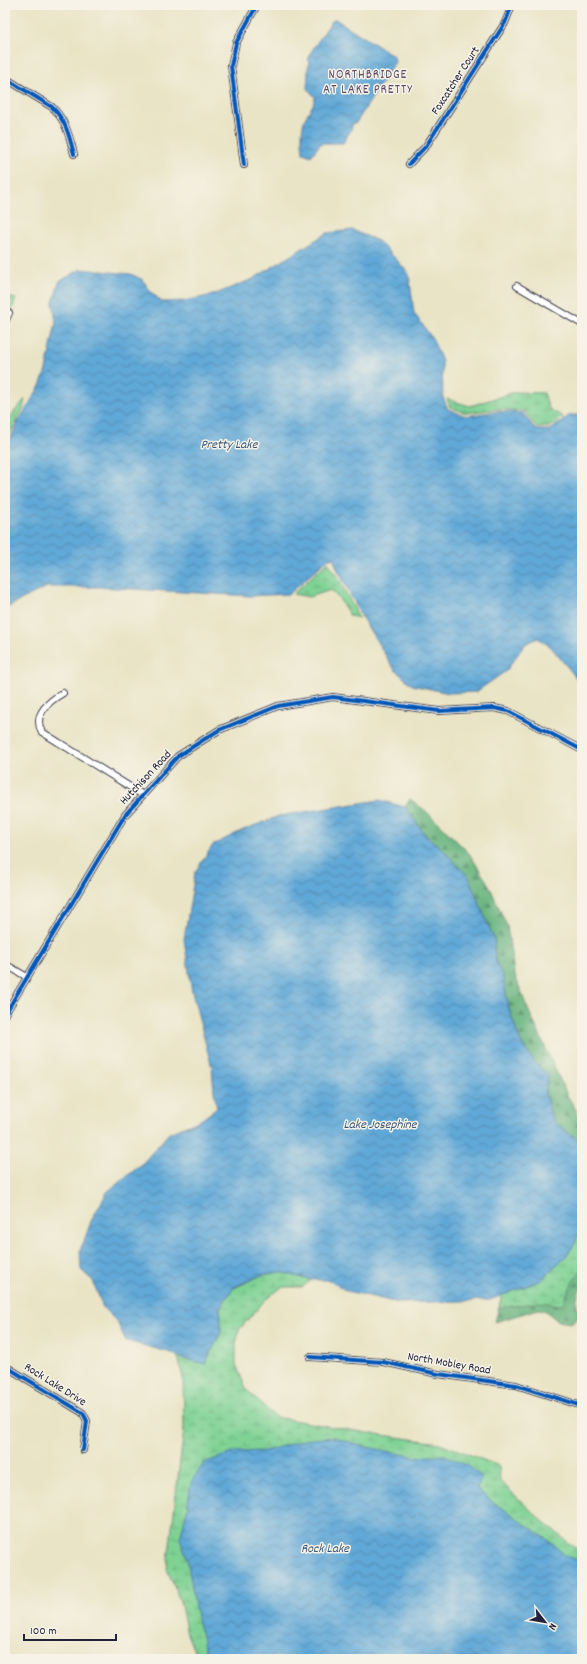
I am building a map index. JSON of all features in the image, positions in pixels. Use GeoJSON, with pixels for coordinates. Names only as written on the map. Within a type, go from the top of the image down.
{"type":"FeatureCollection","features":[{"type":"Feature","properties":{"kind":"street"},"geometry":{"type":"LineString","coordinates":[[244,166],[231,66],[236,44],[257,5]]}},
{"type":"Feature","properties":{"kind":"street","name":"Foxcatcher Court"},"geometry":{"type":"LineString","coordinates":[[409,164],[430,139],[505,23],[512,5]]}},
{"type":"Feature","properties":{"kind":"street"},"geometry":{"type":"LineString","coordinates":[[5,78],[52,107],[57,112],[65,124],[74,154]]}},
{"type":"Feature","properties":{"kind":"street"},"geometry":{"type":"LineString","coordinates":[[517,286],[582,324]]}},
{"type":"Feature","properties":{"kind":"street"},"geometry":{"type":"LineString","coordinates":[[5,322],[9,312]]}},
{"type":"Feature","properties":{"kind":"street"},"geometry":{"type":"LineString","coordinates":[[63,693],[54,698],[45,707],[39,717],[38,723],[42,732],[143,795]]}},
{"type":"Feature","properties":{"kind":"street","name":"Hutchison Road"},"geometry":{"type":"LineString","coordinates":[[5,1014],[125,815],[178,756],[219,730],[278,706],[333,697],[440,711],[494,708],[508,711],[582,750]]}},
{"type":"Feature","properties":{"kind":"street"},"geometry":{"type":"LineString","coordinates":[[5,964],[27,977]]}},
{"type":"Feature","properties":{"kind":"street","name":"North Mobley Road"},"geometry":{"type":"LineString","coordinates":[[310,1357],[383,1362],[438,1374],[516,1385],[582,1406]]}},
{"type":"Feature","properties":{"kind":"street","name":"Rock Lake Drive"},"geometry":{"type":"LineString","coordinates":[[5,1366],[84,1413],[87,1421],[84,1450]]}},
{"type":"Feature","properties":{"kind":"green space"},"geometry":{"type":"Polygon","coordinates":[[[5,296],[16,299],[12,310],[7,308],[5,312],[5,296]]]}},
{"type":"Feature","properties":{"kind":"green space"},"geometry":{"type":"Polygon","coordinates":[[[515,392],[544,393],[549,409],[563,417],[549,427],[537,428],[524,411],[497,409],[466,413],[450,407],[447,399],[470,406],[515,392]]]}},
{"type":"Feature","properties":{"kind":"green space"},"geometry":{"type":"Polygon","coordinates":[[[25,399],[23,409],[5,443],[5,423],[25,399]]]}},
{"type":"Feature","properties":{"kind":"green space"},"geometry":{"type":"Polygon","coordinates":[[[328,562],[339,579],[359,618],[350,616],[340,600],[331,590],[309,597],[293,594],[328,562]]]}},
{"type":"Feature","properties":{"kind":"green space"},"geometry":{"type":"Polygon","coordinates":[[[410,799],[427,812],[469,853],[489,885],[507,926],[514,973],[527,1007],[567,1095],[582,1120],[582,1143],[553,1122],[545,1094],[548,1075],[534,1061],[520,1041],[509,1009],[503,977],[495,960],[494,939],[453,861],[440,847],[426,836],[405,807],[410,799]]]}},
{"type":"Feature","properties":{"kind":"green space"},"geometry":{"type":"Polygon","coordinates":[[[582,1227],[582,1287],[578,1294],[577,1301],[579,1316],[571,1323],[558,1321],[544,1310],[538,1309],[495,1322],[502,1295],[575,1243],[582,1227]]]}},
{"type":"Feature","properties":{"kind":"green space"},"geometry":{"type":"Polygon","coordinates":[[[582,1227],[582,1269],[573,1281],[562,1305],[540,1302],[499,1308],[502,1295],[542,1280],[564,1259],[575,1243],[582,1227]]]}},
{"type":"Feature","properties":{"kind":"green space","name":"Rock Lake"},"geometry":{"type":"Polygon","coordinates":[[[279,1272],[312,1280],[302,1287],[282,1287],[265,1300],[239,1330],[236,1344],[236,1364],[246,1389],[275,1417],[368,1433],[440,1443],[499,1466],[500,1481],[539,1518],[575,1548],[582,1550],[582,1659],[197,1659],[187,1634],[180,1601],[167,1569],[184,1428],[183,1378],[178,1357],[205,1364],[221,1332],[220,1308],[232,1289],[262,1275],[279,1272]]]}},
{"type":"Feature","properties":{"kind":"water"},"geometry":{"type":"Polygon","coordinates":[[[335,19],[394,56],[395,62],[356,123],[353,123],[351,130],[343,143],[321,143],[311,156],[303,153],[302,137],[304,121],[315,97],[307,88],[309,55],[331,22],[335,19]]]}},
{"type":"Feature","properties":{"kind":"water","name":"Pretty Lake"},"geometry":{"type":"Polygon","coordinates":[[[352,230],[378,241],[409,274],[414,313],[432,338],[442,361],[443,397],[448,409],[466,416],[498,411],[523,413],[536,430],[550,430],[570,415],[582,415],[582,685],[551,647],[538,638],[525,644],[506,671],[476,692],[449,693],[412,685],[394,669],[364,621],[333,558],[327,560],[289,594],[249,596],[100,587],[47,587],[5,609],[6,448],[18,422],[40,386],[46,370],[56,322],[53,303],[59,282],[81,269],[131,274],[143,280],[150,291],[162,302],[184,301],[213,295],[253,279],[327,233],[352,230]]]}},
{"type":"Feature","properties":{"kind":"water","name":"Lake Josephine"},"geometry":{"type":"Polygon","coordinates":[[[379,800],[405,807],[426,836],[440,847],[468,876],[494,939],[495,960],[503,977],[509,1009],[520,1041],[534,1061],[548,1075],[545,1094],[553,1121],[582,1143],[582,1227],[575,1243],[564,1259],[542,1280],[490,1300],[399,1303],[347,1291],[328,1280],[312,1280],[279,1272],[262,1275],[234,1287],[220,1308],[221,1332],[205,1364],[178,1357],[172,1353],[126,1341],[117,1322],[103,1308],[93,1281],[81,1270],[80,1251],[92,1219],[107,1192],[142,1164],[169,1133],[201,1120],[217,1108],[212,1068],[192,992],[184,939],[195,872],[213,845],[243,830],[279,816],[379,800]]]}},
{"type":"Feature","properties":{"kind":"water","name":"Rock Lake"},"geometry":{"type":"Polygon","coordinates":[[[333,1437],[367,1447],[416,1457],[445,1455],[468,1466],[482,1477],[477,1489],[490,1500],[547,1539],[566,1556],[582,1561],[582,1659],[208,1659],[198,1623],[187,1558],[180,1538],[187,1510],[191,1482],[204,1463],[235,1452],[265,1451],[304,1440],[333,1437]]]}},
{"type":"Feature","properties":{"kind":"cycle path"},"geometry":{"type":"LineString","coordinates":[[244,165],[231,66],[236,43],[257,5]]}},
{"type":"Feature","properties":{"kind":"cycle path"},"geometry":{"type":"LineString","coordinates":[[409,164],[426,146],[505,23],[512,5]]}},
{"type":"Feature","properties":{"kind":"cycle path"},"geometry":{"type":"LineString","coordinates":[[5,78],[52,107],[57,112],[69,134],[74,154]]}},
{"type":"Feature","properties":{"kind":"cycle path"},"geometry":{"type":"LineString","coordinates":[[5,1014],[125,815],[178,756],[219,730],[278,706],[333,697],[439,711],[494,708],[508,711],[582,750]]}},
{"type":"Feature","properties":{"kind":"cycle path"},"geometry":{"type":"LineString","coordinates":[[310,1357],[383,1362],[438,1374],[516,1385],[582,1406]]}},
{"type":"Feature","properties":{"kind":"cycle path"},"geometry":{"type":"LineString","coordinates":[[5,1366],[83,1413],[87,1421],[83,1450]]}},
{"type":"Feature","properties":{"kind":"district","name":"NORTHBRIDGE AT LAKE PRETTY"},"geometry":{"type":"Point","coordinates":[368,82]}}]}
